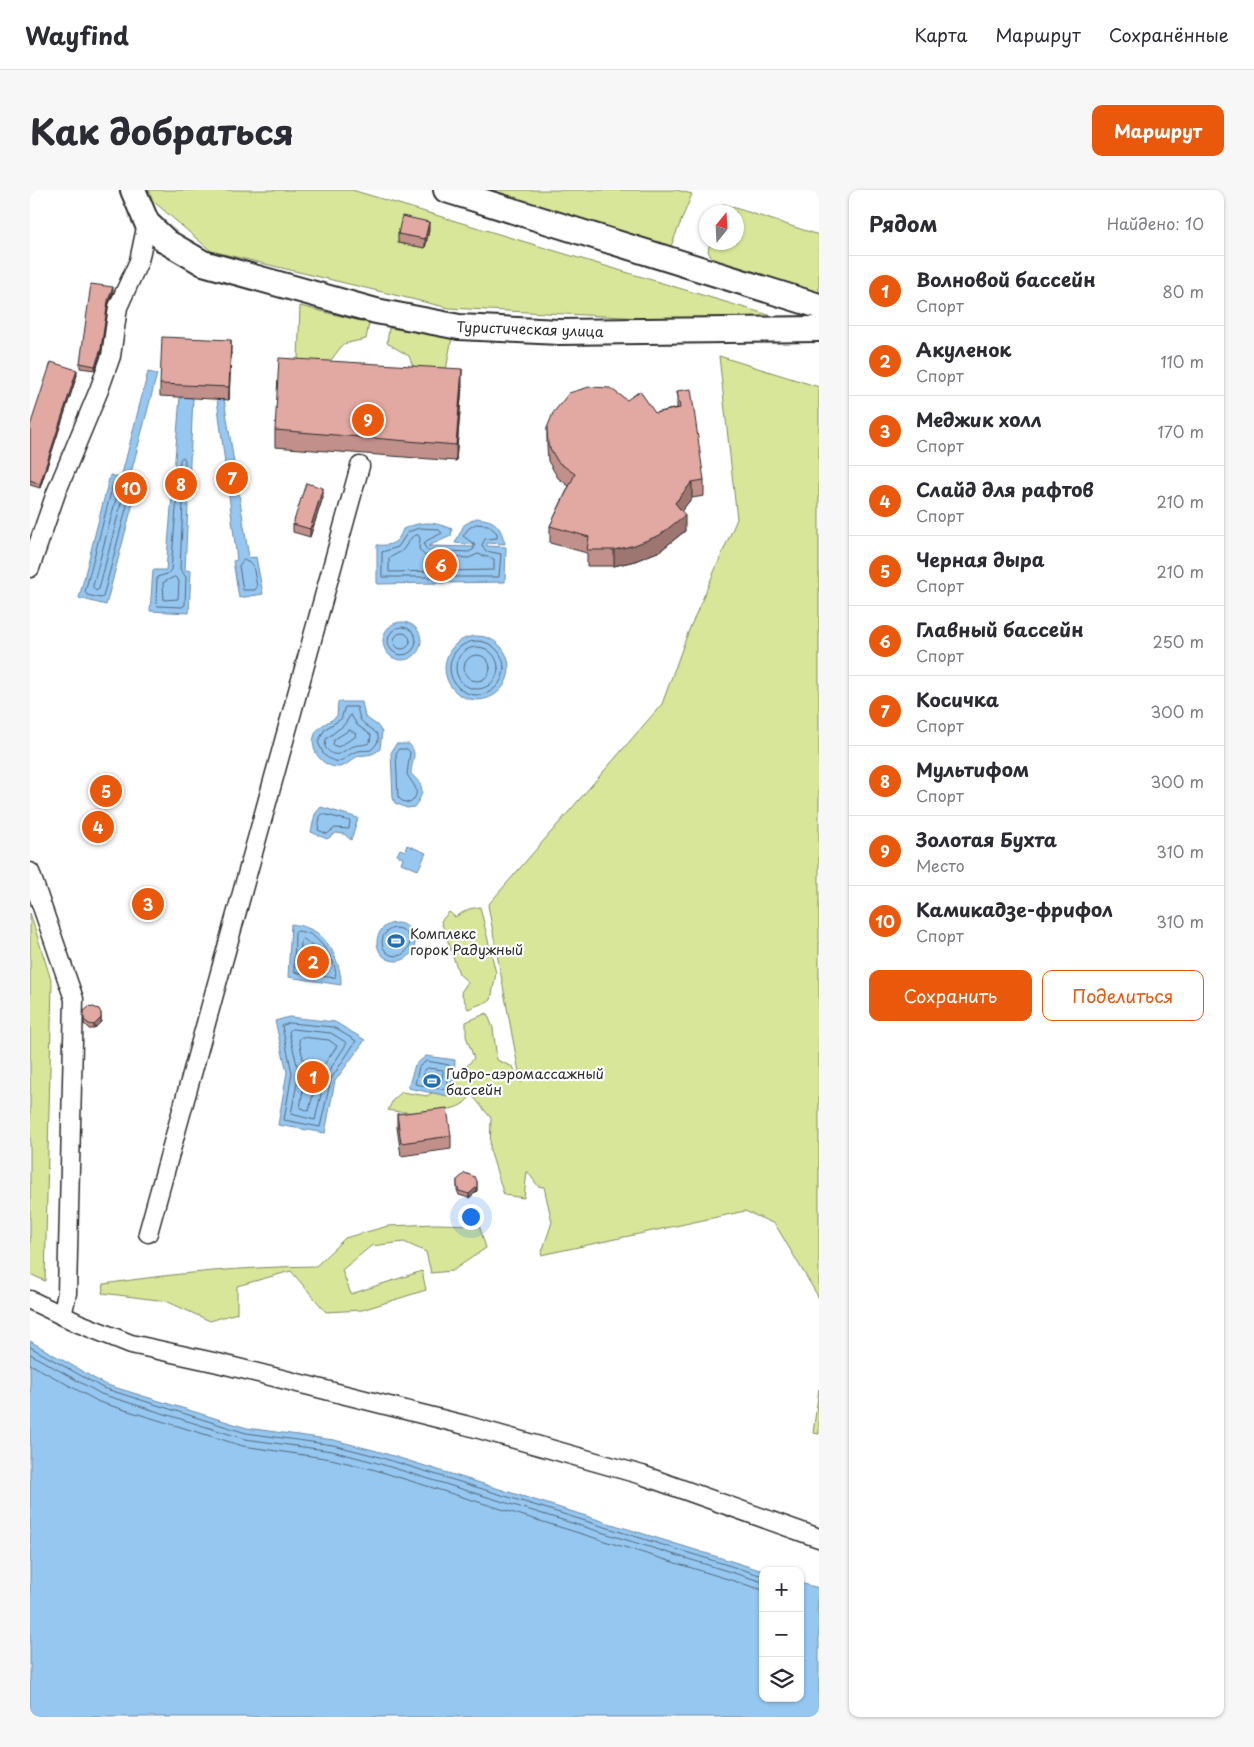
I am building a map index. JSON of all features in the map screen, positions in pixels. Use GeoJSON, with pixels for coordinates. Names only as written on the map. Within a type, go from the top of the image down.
{"type":"FeatureCollection","features":[{"type":"Feature","properties":{"kind":"street","name":"Туристическая улица"},"geometry":{"type":"LineString","coordinates":[[133,190],[147,223],[167,242],[203,263],[376,311],[459,327],[560,332],[819,329]]}},
{"type":"Feature","properties":{"kind":"street"},"geometry":{"type":"LineString","coordinates":[[446,190],[819,306]]}},
{"type":"Feature","properties":{"kind":"street"},"geometry":{"type":"LineString","coordinates":[[30,568],[56,493],[108,365],[118,307],[139,261],[147,223]]}},
{"type":"Feature","properties":{"kind":"street"},"geometry":{"type":"LineString","coordinates":[[148,1233],[360,466]]}},
{"type":"Feature","properties":{"kind":"street"},"geometry":{"type":"LineString","coordinates":[[30,872],[74,999],[67,1293],[62,1316]]}},
{"type":"Feature","properties":{"kind":"street"},"geometry":{"type":"LineString","coordinates":[[30,1300],[62,1316],[131,1344],[218,1363],[465,1425],[642,1475],[819,1538]]}},
{"type":"Feature","properties":{"kind":"green space"},"geometry":{"type":"Polygon","coordinates":[[[149,190],[352,190],[782,319],[779,325],[449,308],[211,251],[153,201],[149,190]]]}},
{"type":"Feature","properties":{"kind":"green space"},"geometry":{"type":"Polygon","coordinates":[[[489,190],[677,190],[692,194],[671,246],[489,190]]]}},
{"type":"Feature","properties":{"kind":"green space"},"geometry":{"type":"Polygon","coordinates":[[[744,211],[819,235],[819,294],[713,261],[708,251],[744,250],[744,211]]]}},
{"type":"Feature","properties":{"kind":"green space"},"geometry":{"type":"Polygon","coordinates":[[[300,306],[369,323],[366,339],[343,344],[329,363],[298,360],[300,306]]]}},
{"type":"Feature","properties":{"kind":"green space"},"geometry":{"type":"Polygon","coordinates":[[[389,328],[452,337],[445,376],[416,374],[409,356],[387,343],[389,328]]]}},
{"type":"Feature","properties":{"kind":"green space"},"geometry":{"type":"Polygon","coordinates":[[[719,356],[819,387],[819,1298],[775,1224],[745,1211],[541,1255],[552,1222],[544,1187],[538,1186],[527,1171],[524,1198],[504,1195],[490,1150],[491,1118],[472,1095],[461,1105],[446,1110],[414,1112],[388,1110],[393,1100],[402,1092],[427,1096],[458,1076],[474,1058],[466,1036],[466,1022],[487,1013],[493,1028],[497,1060],[513,1067],[521,1083],[488,905],[662,704],[689,630],[737,519],[719,356]]]}},
{"type":"Feature","properties":{"kind":"green space"},"geometry":{"type":"Polygon","coordinates":[[[480,907],[496,973],[491,1000],[468,1009],[461,992],[468,982],[459,974],[441,921],[449,912],[455,917],[469,909],[480,907]]]}},
{"type":"Feature","properties":{"kind":"green space"},"geometry":{"type":"Polygon","coordinates":[[[30,913],[52,983],[45,1281],[30,1274],[30,913]]]}},
{"type":"Feature","properties":{"kind":"green space"},"geometry":{"type":"Polygon","coordinates":[[[479,1225],[486,1248],[452,1271],[431,1273],[426,1252],[404,1242],[371,1246],[342,1270],[351,1294],[422,1271],[426,1290],[362,1310],[326,1312],[291,1271],[237,1286],[237,1313],[210,1321],[166,1301],[102,1293],[104,1284],[157,1277],[236,1269],[316,1266],[345,1238],[388,1226],[479,1225]]]}},
{"type":"Feature","properties":{"kind":"green space"},"geometry":{"type":"Polygon","coordinates":[[[819,1389],[819,1434],[813,1433],[819,1389]]]}},
{"type":"Feature","properties":{"kind":"water"},"geometry":{"type":"Polygon","coordinates":[[[148,372],[157,374],[130,477],[139,480],[106,605],[79,598],[110,475],[121,478],[148,372]]]}},
{"type":"Feature","properties":{"kind":"water"},"geometry":{"type":"Polygon","coordinates":[[[180,397],[193,398],[185,570],[191,571],[189,613],[150,611],[153,570],[166,570],[180,397]]]}},
{"type":"Feature","properties":{"kind":"water"},"geometry":{"type":"Polygon","coordinates":[[[217,399],[224,399],[249,558],[256,557],[263,594],[239,598],[233,561],[237,560],[217,399]]]}},
{"type":"Feature","properties":{"kind":"water"},"geometry":{"type":"Polygon","coordinates":[[[476,518],[493,522],[501,532],[505,544],[487,543],[487,546],[506,547],[505,582],[377,584],[377,545],[394,543],[399,538],[403,529],[416,524],[427,523],[439,524],[452,529],[451,536],[428,546],[475,547],[475,545],[455,543],[464,525],[476,518]]]}},
{"type":"Feature","properties":{"kind":"water"},"geometry":{"type":"Polygon","coordinates":[[[402,622],[416,627],[421,641],[416,655],[402,660],[388,655],[383,641],[388,627],[402,622]]]}},
{"type":"Feature","properties":{"kind":"water"},"geometry":{"type":"Polygon","coordinates":[[[471,636],[483,636],[500,645],[507,656],[509,668],[507,680],[500,691],[483,700],[471,700],[459,695],[450,686],[445,674],[445,662],[450,650],[459,641],[471,636]]]}},
{"type":"Feature","properties":{"kind":"water"},"geometry":{"type":"Polygon","coordinates":[[[338,702],[362,702],[365,717],[377,725],[382,732],[380,749],[372,754],[356,757],[339,767],[322,761],[313,744],[318,729],[337,716],[338,702]]]}},
{"type":"Feature","properties":{"kind":"water"},"geometry":{"type":"Polygon","coordinates":[[[396,744],[409,744],[414,751],[411,774],[419,782],[422,794],[414,807],[407,808],[395,803],[393,798],[391,753],[396,744]]]}},
{"type":"Feature","properties":{"kind":"water"},"geometry":{"type":"Polygon","coordinates":[[[321,807],[358,818],[351,840],[344,834],[336,833],[327,839],[311,832],[315,814],[321,807]]]}},
{"type":"Feature","properties":{"kind":"water"},"geometry":{"type":"Polygon","coordinates":[[[407,845],[426,853],[418,870],[401,863],[403,858],[397,855],[400,849],[405,851],[407,845]]]}},
{"type":"Feature","properties":{"kind":"water","name":"Комплекс горок Радужный"},"geometry":{"type":"Polygon","coordinates":[[[396,923],[409,929],[415,942],[409,955],[396,961],[383,955],[377,942],[383,929],[396,923]]]}},
{"type":"Feature","properties":{"kind":"water"},"geometry":{"type":"Polygon","coordinates":[[[291,924],[308,928],[323,938],[337,961],[341,985],[288,977],[291,924]]]}},
{"type":"Feature","properties":{"kind":"water"},"geometry":{"type":"Polygon","coordinates":[[[289,1017],[335,1022],[365,1040],[335,1081],[325,1133],[278,1125],[287,1072],[275,1021],[289,1017]]]}},
{"type":"Feature","properties":{"kind":"water","name":"Гидро-аэромассажный бассейн"},"geometry":{"type":"Polygon","coordinates":[[[426,1056],[455,1060],[453,1097],[408,1088],[415,1065],[426,1056]]]}},
{"type":"Feature","properties":{"kind":"water"},"geometry":{"type":"Polygon","coordinates":[[[30,1341],[104,1384],[247,1428],[334,1440],[377,1451],[759,1570],[759,1702],[804,1702],[804,1584],[819,1588],[817,1614],[819,1615],[819,1717],[30,1717],[30,1341]]]}},
{"type":"Feature","properties":{"kind":"building"},"geometry":{"type":"Polygon","coordinates":[[[402,216],[429,222],[425,239],[398,234],[402,216]]]}},
{"type":"Feature","properties":{"kind":"building"},"geometry":{"type":"Polygon","coordinates":[[[91,284],[113,287],[108,301],[101,349],[95,366],[80,363],[91,284]]]}},
{"type":"Feature","properties":{"kind":"building"},"geometry":{"type":"Polygon","coordinates":[[[162,337],[231,340],[229,387],[160,384],[162,337]]]}},
{"type":"Feature","properties":{"kind":"building"},"geometry":{"type":"Polygon","coordinates":[[[279,358],[462,369],[456,445],[275,430],[279,358]]]}},
{"type":"Feature","properties":{"kind":"building"},"geometry":{"type":"Polygon","coordinates":[[[51,362],[77,370],[40,484],[30,480],[30,426],[51,362]]]}},
{"type":"Feature","properties":{"kind":"building"},"geometry":{"type":"Polygon","coordinates":[[[589,387],[610,388],[627,400],[640,391],[655,413],[680,408],[677,391],[691,389],[704,480],[692,482],[675,503],[685,515],[660,535],[635,545],[614,550],[587,550],[589,537],[550,526],[575,474],[558,462],[548,445],[547,428],[553,413],[569,393],[589,387]]]}},
{"type":"Feature","properties":{"kind":"building"},"geometry":{"type":"Polygon","coordinates":[[[306,483],[323,488],[310,529],[293,524],[306,483]]]}},
{"type":"Feature","properties":{"kind":"building"},"geometry":{"type":"Polygon","coordinates":[[[90,1006],[99,1009],[101,1013],[101,1018],[94,1025],[84,1020],[84,1011],[90,1006]]]}},
{"type":"Feature","properties":{"kind":"building"},"geometry":{"type":"Polygon","coordinates":[[[447,1108],[451,1136],[401,1143],[397,1114],[447,1108]]]}},
{"type":"Feature","properties":{"kind":"building"},"geometry":{"type":"Polygon","coordinates":[[[465,1173],[475,1177],[477,1181],[477,1187],[469,1194],[459,1191],[457,1186],[457,1180],[465,1173]]]}},
{"type":"Feature","properties":{"kind":"place","name":"Золотая Бухта"},"geometry":{"type":"Point","coordinates":[368,420]}},
{"type":"Feature","properties":{"kind":"place","name":"Косичка"},"geometry":{"type":"Point","coordinates":[232,478]}},
{"type":"Feature","properties":{"kind":"place","name":"Мультифом"},"geometry":{"type":"Point","coordinates":[181,484]}},
{"type":"Feature","properties":{"kind":"place","name":"Камикадзе-фрифол"},"geometry":{"type":"Point","coordinates":[131,488]}},
{"type":"Feature","properties":{"kind":"place","name":"Главный бассейн"},"geometry":{"type":"Point","coordinates":[441,565]}},
{"type":"Feature","properties":{"kind":"place","name":"Черная дыра"},"geometry":{"type":"Point","coordinates":[106,791]}},
{"type":"Feature","properties":{"kind":"place","name":"Слайд для рафтов"},"geometry":{"type":"Point","coordinates":[98,827]}},
{"type":"Feature","properties":{"kind":"place","name":"Меджик холл"},"geometry":{"type":"Point","coordinates":[148,904]}},
{"type":"Feature","properties":{"kind":"place","name":"Комплекс горок Радужный"},"geometry":{"type":"Point","coordinates":[396,941]}},
{"type":"Feature","properties":{"kind":"place","name":"Акуленок"},"geometry":{"type":"Point","coordinates":[313,962]}},
{"type":"Feature","properties":{"kind":"place","name":"Волновой бассейн"},"geometry":{"type":"Point","coordinates":[313,1077]}},
{"type":"Feature","properties":{"kind":"place","name":"Гидро-аэромассажный бассейн"},"geometry":{"type":"Point","coordinates":[432,1081]}}]}
